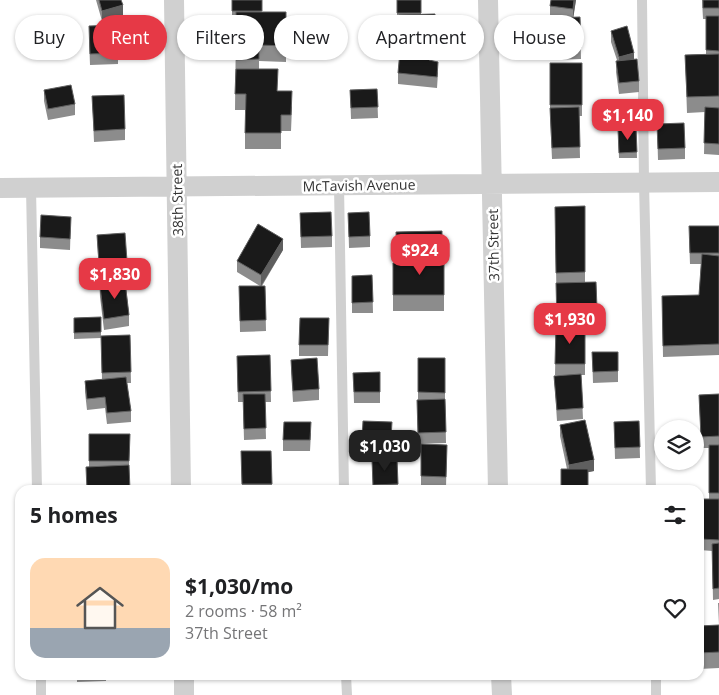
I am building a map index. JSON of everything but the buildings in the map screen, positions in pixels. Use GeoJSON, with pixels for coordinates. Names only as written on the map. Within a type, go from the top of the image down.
{"type":"FeatureCollection","features":[{"type":"Feature","properties":{"kind":"street","name":"38th Street"},"geometry":{"type":"LineString","coordinates":[[174,0],[181,485]]}},
{"type":"Feature","properties":{"kind":"street","name":"37th Street"},"geometry":{"type":"LineString","coordinates":[[488,0],[498,485]]}},
{"type":"Feature","properties":{"kind":"street","name":"McTavish Avenue"},"geometry":{"type":"LineString","coordinates":[[0,188],[719,182]]}},
{"type":"Feature","properties":{"kind":"street"},"geometry":{"type":"LineString","coordinates":[[184,680],[184,695]]}},
{"type":"Feature","properties":{"kind":"street"},"geometry":{"type":"LineString","coordinates":[[501,680],[502,695]]}},
{"type":"Feature","properties":{"kind":"lane"},"geometry":{"type":"LineString","coordinates":[[642,0],[651,485]]}},
{"type":"Feature","properties":{"kind":"lane"},"geometry":{"type":"LineString","coordinates":[[339,185],[344,485]]}},
{"type":"Feature","properties":{"kind":"lane"},"geometry":{"type":"LineString","coordinates":[[31,188],[37,485]]}},
{"type":"Feature","properties":{"kind":"lane"},"geometry":{"type":"LineString","coordinates":[[41,680],[41,695]]}},
{"type":"Feature","properties":{"kind":"lane"},"geometry":{"type":"LineString","coordinates":[[346,680],[347,695]]}},
{"type":"Feature","properties":{"kind":"lane"},"geometry":{"type":"LineString","coordinates":[[656,680],[656,695]]}}]}
